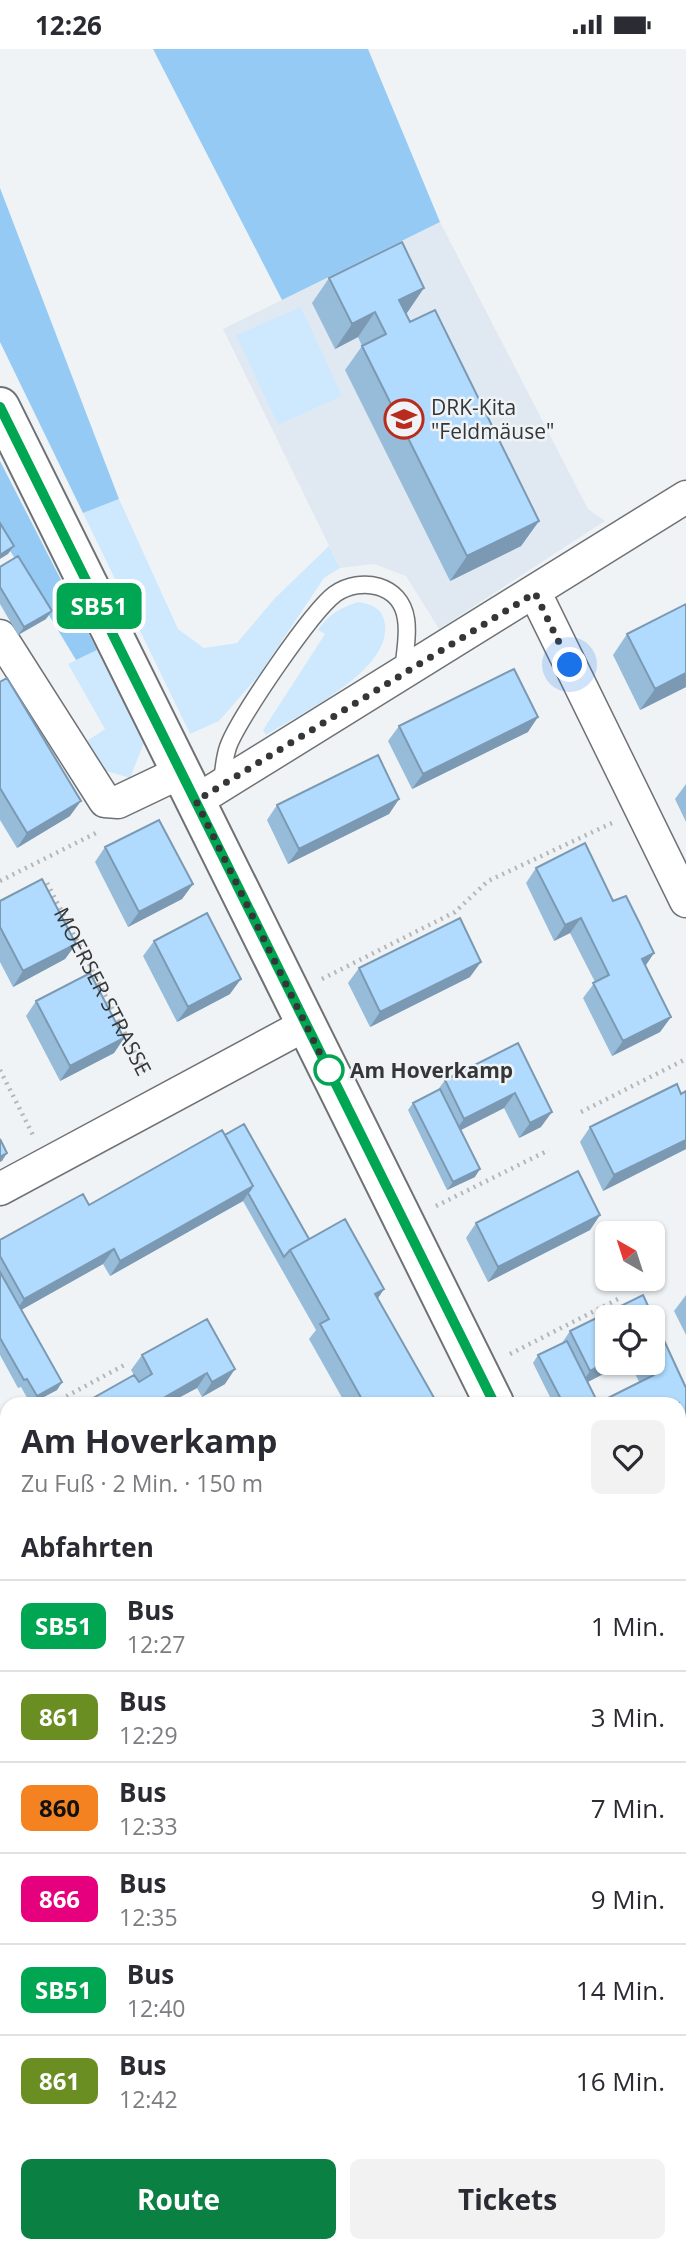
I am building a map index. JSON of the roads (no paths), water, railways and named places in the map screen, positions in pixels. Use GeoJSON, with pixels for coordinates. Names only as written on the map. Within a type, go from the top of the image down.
{"type":"FeatureCollection","features":[{"type":"Feature","properties":{"kind":"street"},"geometry":{"type":"LineString","coordinates":[[0,407],[200,787],[298,1010],[486,1387]]}},
{"type":"Feature","properties":{"kind":"street"},"geometry":{"type":"LineString","coordinates":[[0,636],[105,801],[200,787],[403,674],[686,497]]}},
{"type":"Feature","properties":{"kind":"street"},"geometry":{"type":"LineString","coordinates":[[535,593],[686,901]]}},
{"type":"Feature","properties":{"kind":"street","name":"MOERSER STRASSE"},"geometry":{"type":"LineString","coordinates":[[0,1189],[161,1102],[298,1010]]}},
{"type":"Feature","properties":{"kind":"lane"},"geometry":{"type":"LineString","coordinates":[[200,787],[224,761],[234,735],[311,620],[326,603],[344,589],[354,585],[377,585],[388,591],[402,606],[407,624],[403,674]]}},
{"type":"Feature","properties":{"kind":"place","name":"DRK-Kita \"Feldmäuse\""},"geometry":{"type":"Point","coordinates":[404,419]}},
{"type":"Feature","properties":{"kind":"place","name":"Am Hoverkamp"},"geometry":{"type":"Point","coordinates":[329,1070]}}]}
